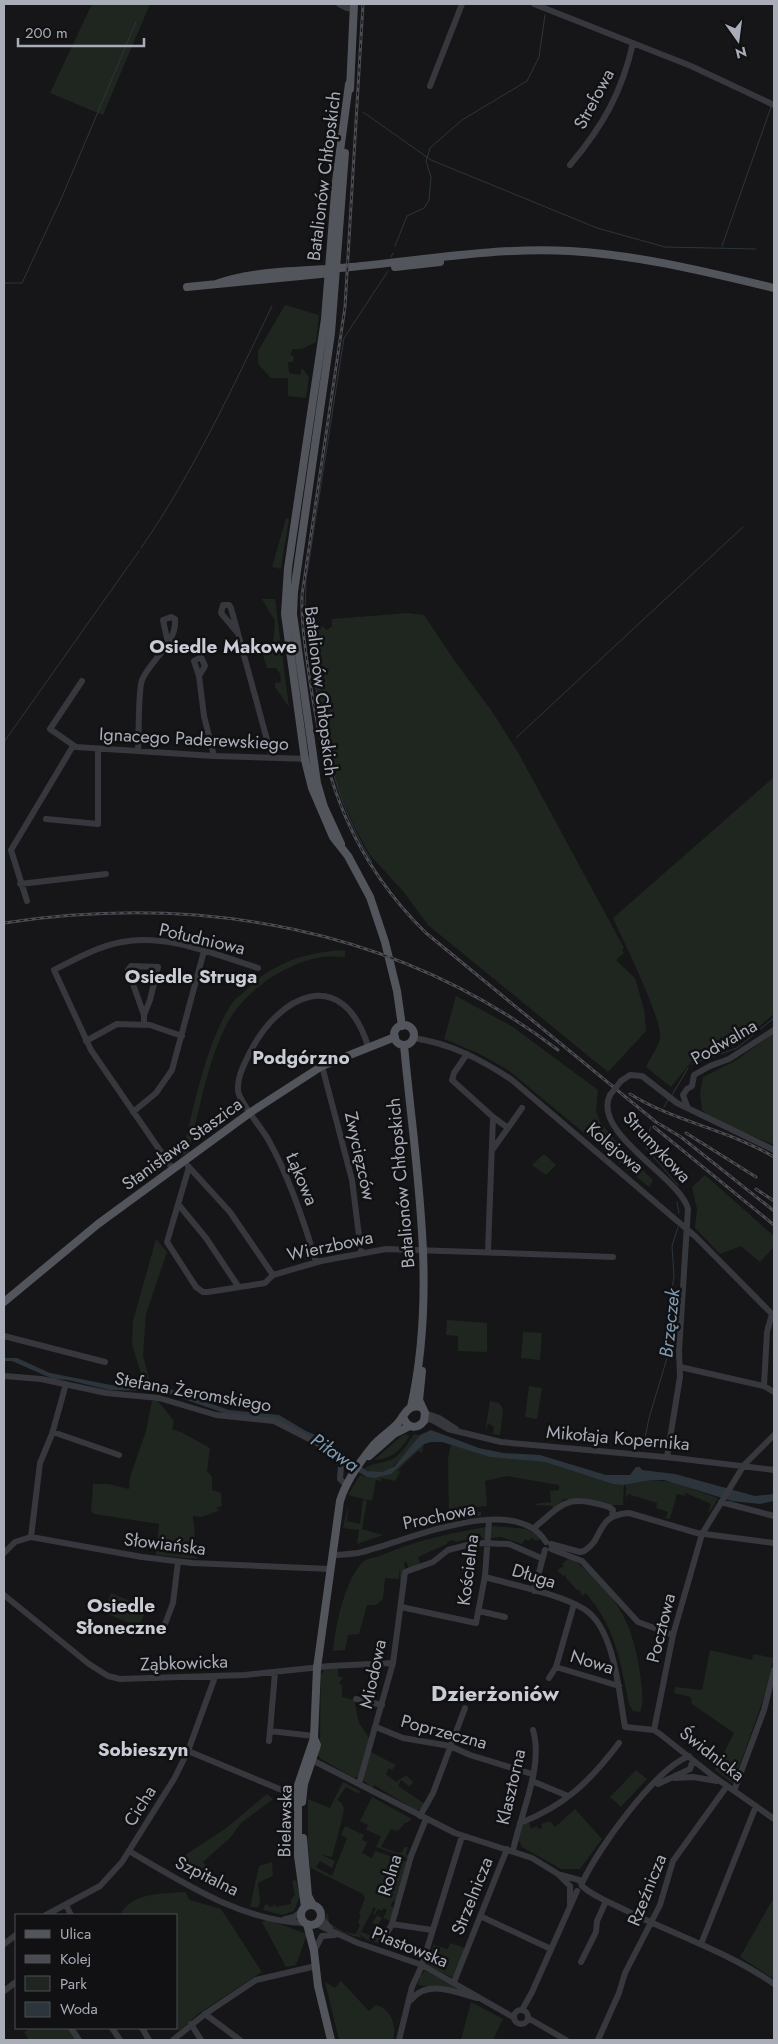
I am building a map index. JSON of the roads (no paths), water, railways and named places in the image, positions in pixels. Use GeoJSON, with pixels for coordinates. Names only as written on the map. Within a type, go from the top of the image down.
{"type":"FeatureCollection","features":[{"type":"Feature","properties":{"kind":"main road","name":"Batalionów Chłopskich"},"geometry":{"type":"LineString","coordinates":[[354,6],[349,84],[336,181],[332,271],[285,588],[286,636],[320,811],[332,837],[341,846],[356,869],[370,897],[383,935],[405,1026]]}},
{"type":"Feature","properties":{"kind":"main road"},"geometry":{"type":"LineString","coordinates":[[187,287],[216,284],[264,274],[332,271],[509,252],[568,251],[612,254],[664,263],[774,288]]}},
{"type":"Feature","properties":{"kind":"main road"},"geometry":{"type":"LineString","coordinates":[[405,1026],[413,1031],[413,1038],[404,1045],[397,1042],[395,1037],[397,1029],[405,1026]]}},
{"type":"Feature","properties":{"kind":"main road","name":"Stanisława Staszica"},"geometry":{"type":"LineString","coordinates":[[4,1302],[98,1224],[250,1112],[322,1066],[368,1046],[395,1037]]}},
{"type":"Feature","properties":{"kind":"main road","name":"Batalionów Chłopskich"},"geometry":{"type":"LineString","coordinates":[[404,1045],[424,1249],[418,1373],[411,1407]]}},
{"type":"Feature","properties":{"kind":"main road","name":"Batalionów Chłopskich"},"geometry":{"type":"LineString","coordinates":[[422,1319],[424,1350],[419,1400],[424,1413]]}},
{"type":"Feature","properties":{"kind":"main road"},"geometry":{"type":"LineString","coordinates":[[317,1668],[340,1501],[346,1485],[372,1447],[399,1422],[411,1407],[424,1413],[418,1426],[410,1426],[394,1434],[363,1462]]}},
{"type":"Feature","properties":{"kind":"main road"},"geometry":{"type":"LineString","coordinates":[[403,1416],[406,1423],[410,1426]]}},
{"type":"Feature","properties":{"kind":"main road","name":"Bielawska"},"geometry":{"type":"LineString","coordinates":[[306,1908],[308,1896],[301,1833],[300,1798],[311,1759],[314,1737],[317,1668]]}},
{"type":"Feature","properties":{"kind":"main road"},"geometry":{"type":"LineString","coordinates":[[312,1923],[320,1909],[306,1908],[312,1923],[316,1966],[331,2040]]}},
{"type":"Feature","properties":{"kind":"street"},"geometry":{"type":"LineString","coordinates":[[339,4],[347,9],[354,6]]}},
{"type":"Feature","properties":{"kind":"street"},"geometry":{"type":"LineString","coordinates":[[430,86],[462,4]]}},
{"type":"Feature","properties":{"kind":"street"},"geometry":{"type":"LineString","coordinates":[[534,4],[691,66],[774,105]]}},
{"type":"Feature","properties":{"kind":"street","name":"Strefowa"},"geometry":{"type":"LineString","coordinates":[[570,165],[608,113],[627,69],[633,43]]}},
{"type":"Feature","properties":{"kind":"street"},"geometry":{"type":"LineString","coordinates":[[236,631],[272,758]]}},
{"type":"Feature","properties":{"kind":"street"},"geometry":{"type":"LineString","coordinates":[[138,751],[142,681],[168,643]]}},
{"type":"Feature","properties":{"kind":"street"},"geometry":{"type":"LineString","coordinates":[[198,676],[204,716],[214,756]]}},
{"type":"Feature","properties":{"kind":"street"},"geometry":{"type":"LineString","coordinates":[[27,901],[20,884],[11,850],[72,746],[50,729],[82,681]]}},
{"type":"Feature","properties":{"kind":"street","name":"Ignacego Paderewskiego"},"geometry":{"type":"LineString","coordinates":[[72,746],[214,756],[309,759]]}},
{"type":"Feature","properties":{"kind":"street"},"geometry":{"type":"LineString","coordinates":[[46,819],[98,824],[98,749]]}},
{"type":"Feature","properties":{"kind":"street"},"geometry":{"type":"LineString","coordinates":[[20,884],[106,874]]}},
{"type":"Feature","properties":{"kind":"street","name":"Południowa"},"geometry":{"type":"LineString","coordinates":[[86,1041],[54,970],[101,949],[130,940],[164,942],[204,951],[258,968]]}},
{"type":"Feature","properties":{"kind":"street"},"geometry":{"type":"LineString","coordinates":[[133,1112],[156,1093],[172,1070],[204,951]]}},
{"type":"Feature","properties":{"kind":"street"},"geometry":{"type":"LineString","coordinates":[[144,1015],[150,1000],[158,966],[130,966],[128,970],[144,1015],[144,1025]]}},
{"type":"Feature","properties":{"kind":"street","name":"Łąkowa"},"geometry":{"type":"LineString","coordinates":[[316,1262],[291,1188],[269,1142],[238,1095],[242,1071],[263,1030],[288,1006],[320,994],[335,998],[351,1011],[368,1046]]}},
{"type":"Feature","properties":{"kind":"street"},"geometry":{"type":"LineString","coordinates":[[172,1168],[109,1078],[86,1041],[117,1024],[144,1025],[182,1036]]}},
{"type":"Feature","properties":{"kind":"street","name":"Podwalna"},"geometry":{"type":"LineString","coordinates":[[686,1106],[682,1096],[692,1086],[694,1075],[710,1066],[729,1059],[774,1030]]}},
{"type":"Feature","properties":{"kind":"street","name":"Kolejowa"},"geometry":{"type":"LineString","coordinates":[[413,1038],[437,1043],[467,1054],[496,1069],[519,1086],[686,1228],[773,1315]]}},
{"type":"Feature","properties":{"kind":"street"},"geometry":{"type":"LineString","coordinates":[[467,1054],[454,1073],[452,1080],[508,1128]]}},
{"type":"Feature","properties":{"kind":"street","name":"Zwycięzców"},"geometry":{"type":"LineString","coordinates":[[322,1066],[352,1180],[361,1252]]}},
{"type":"Feature","properties":{"kind":"street","name":"Strumykowa"},"geometry":{"type":"LineString","coordinates":[[667,1457],[680,1367],[679,1351],[688,1209],[685,1201],[612,1122],[606,1109],[610,1095],[621,1081],[630,1075],[639,1075],[675,1102],[686,1106]]}},
{"type":"Feature","properties":{"kind":"street"},"geometry":{"type":"LineString","coordinates":[[686,1106],[715,1124],[774,1150]]}},
{"type":"Feature","properties":{"kind":"street"},"geometry":{"type":"LineString","coordinates":[[493,1149],[522,1108]]}},
{"type":"Feature","properties":{"kind":"street"},"geometry":{"type":"LineString","coordinates":[[488,1252],[493,1117]]}},
{"type":"Feature","properties":{"kind":"street"},"geometry":{"type":"LineString","coordinates":[[184,1160],[189,1168],[230,1212],[273,1274]]}},
{"type":"Feature","properties":{"kind":"street","name":"Wierzbowa"},"geometry":{"type":"LineString","coordinates":[[189,1168],[167,1242],[169,1249],[196,1287],[203,1292],[265,1283],[273,1274],[361,1252],[386,1249],[613,1257]]}},
{"type":"Feature","properties":{"kind":"street"},"geometry":{"type":"LineString","coordinates":[[178,1204],[206,1238],[238,1286]]}},
{"type":"Feature","properties":{"kind":"street"},"geometry":{"type":"LineString","coordinates":[[764,1386],[767,1332],[773,1315]]}},
{"type":"Feature","properties":{"kind":"street"},"geometry":{"type":"LineString","coordinates":[[4,1336],[105,1362]]}},
{"type":"Feature","properties":{"kind":"street"},"geometry":{"type":"LineString","coordinates":[[680,1367],[764,1386],[774,1392]]}},
{"type":"Feature","properties":{"kind":"street","name":"Stefana Żeromskiego"},"geometry":{"type":"LineString","coordinates":[[4,1376],[66,1384],[106,1392],[160,1398],[216,1415],[274,1421],[335,1454],[341,1465],[340,1479],[346,1485]]}},
{"type":"Feature","properties":{"kind":"street"},"geometry":{"type":"LineString","coordinates":[[4,1553],[15,1542],[31,1537],[40,1463],[53,1432],[66,1384]]}},
{"type":"Feature","properties":{"kind":"street","name":"Mikołaja Kopernika"},"geometry":{"type":"LineString","coordinates":[[424,1413],[439,1418],[459,1431],[501,1442],[667,1457],[774,1470]]}},
{"type":"Feature","properties":{"kind":"street"},"geometry":{"type":"LineString","coordinates":[[53,1432],[119,1455]]}},
{"type":"Feature","properties":{"kind":"street","name":"Pocztowa"},"geometry":{"type":"LineString","coordinates":[[654,1730],[673,1635],[702,1534],[744,1465],[774,1435]]}},
{"type":"Feature","properties":{"kind":"street"},"geometry":{"type":"LineString","coordinates":[[612,1517],[613,1510],[609,1507],[575,1500],[564,1503],[534,1528],[548,1546],[582,1561],[638,1622],[673,1635]]}},
{"type":"Feature","properties":{"kind":"street"},"geometry":{"type":"LineString","coordinates":[[722,1502],[774,1516]]}},
{"type":"Feature","properties":{"kind":"street"},"geometry":{"type":"LineString","coordinates":[[548,1546],[580,1552],[588,1550],[603,1524],[612,1517],[625,1513],[633,1513],[702,1534],[774,1543]]}},
{"type":"Feature","properties":{"kind":"street","name":"Prochowa"},"geometry":{"type":"LineString","coordinates":[[332,1556],[358,1553],[459,1524],[511,1520],[534,1528]]}},
{"type":"Feature","properties":{"kind":"street","name":"Kościelna"},"geometry":{"type":"LineString","coordinates":[[401,1607],[476,1623],[484,1577],[489,1521]]}},
{"type":"Feature","properties":{"kind":"street","name":"Słowiańska"},"geometry":{"type":"LineString","coordinates":[[31,1537],[178,1562],[330,1569]]}},
{"type":"Feature","properties":{"kind":"street"},"geometry":{"type":"LineString","coordinates":[[488,1541],[509,1544],[541,1558]]}},
{"type":"Feature","properties":{"kind":"street","name":"Miodowa"},"geometry":{"type":"LineString","coordinates":[[359,1784],[393,1663],[404,1574],[408,1570],[433,1562],[448,1550],[488,1541]]}},
{"type":"Feature","properties":{"kind":"street"},"geometry":{"type":"LineString","coordinates":[[534,1591],[541,1558],[548,1546]]}},
{"type":"Feature","properties":{"kind":"street"},"geometry":{"type":"LineString","coordinates":[[165,1624],[173,1603],[178,1562]]}},
{"type":"Feature","properties":{"kind":"street","name":"Długa"},"geometry":{"type":"LineString","coordinates":[[484,1577],[574,1604],[590,1614],[603,1633],[619,1686],[626,1727]]}},
{"type":"Feature","properties":{"kind":"street","name":"Ząbkowicka"},"geometry":{"type":"LineString","coordinates":[[4,1595],[89,1664],[108,1676],[132,1680],[215,1677],[330,1666],[393,1663]]}},
{"type":"Feature","properties":{"kind":"street"},"geometry":{"type":"LineString","coordinates":[[549,1678],[556,1666],[574,1604]]}},
{"type":"Feature","properties":{"kind":"street"},"geometry":{"type":"LineString","coordinates":[[479,1611],[505,1618]]}},
{"type":"Feature","properties":{"kind":"street"},"geometry":{"type":"LineString","coordinates":[[318,1659],[330,1666]]}},
{"type":"Feature","properties":{"kind":"street","name":"Nowa"},"geometry":{"type":"LineString","coordinates":[[556,1666],[619,1686]]}},
{"type":"Feature","properties":{"kind":"street"},"geometry":{"type":"LineString","coordinates":[[734,1791],[764,1710],[774,1670]]}},
{"type":"Feature","properties":{"kind":"street"},"geometry":{"type":"LineString","coordinates":[[269,1741],[275,1672]]}},
{"type":"Feature","properties":{"kind":"street","name":"Cicha"},"geometry":{"type":"LineString","coordinates":[[48,1914],[100,1886],[129,1851],[174,1779],[188,1751],[215,1677]]}},
{"type":"Feature","properties":{"kind":"street"},"geometry":{"type":"LineString","coordinates":[[356,1700],[382,1705]]}},
{"type":"Feature","properties":{"kind":"street","name":"Rolna"},"geometry":{"type":"LineString","coordinates":[[384,1940],[392,1924],[423,1818],[465,1708]]}},
{"type":"Feature","properties":{"kind":"street","name":"Poprzeczna"},"geometry":{"type":"LineString","coordinates":[[376,1727],[403,1738],[450,1746],[532,1777],[568,1796]]}},
{"type":"Feature","properties":{"kind":"street","name":"Świdnicka"},"geometry":{"type":"LineString","coordinates":[[626,1727],[654,1730],[774,1819]]}},
{"type":"Feature","properties":{"kind":"street","name":"Klasztorna"},"geometry":{"type":"LineString","coordinates":[[510,1850],[520,1823],[532,1777],[537,1747],[533,1730]]}},
{"type":"Feature","properties":{"kind":"street"},"geometry":{"type":"LineString","coordinates":[[270,1731],[314,1737]]}},
{"type":"Feature","properties":{"kind":"street"},"geometry":{"type":"LineString","coordinates":[[520,1823],[541,1816],[591,1778],[619,1743]]}},
{"type":"Feature","properties":{"kind":"street"},"geometry":{"type":"LineString","coordinates":[[674,1765],[679,1754],[678,1747]]}},
{"type":"Feature","properties":{"kind":"street"},"geometry":{"type":"LineString","coordinates":[[188,1751],[300,1798]]}},
{"type":"Feature","properties":{"kind":"street"},"geometry":{"type":"LineString","coordinates":[[522,2015],[577,1886],[631,1809],[649,1789],[674,1765],[691,1758],[690,1769],[649,1789]]}},
{"type":"Feature","properties":{"kind":"street"},"geometry":{"type":"LineString","coordinates":[[311,1759],[423,1818],[462,1836],[532,1858],[594,1895],[738,1961],[774,1984]]}},
{"type":"Feature","properties":{"kind":"street"},"geometry":{"type":"LineString","coordinates":[[668,1779],[693,1777],[724,1783]]}},
{"type":"Feature","properties":{"kind":"street","name":"Rzeźnicza"},"geometry":{"type":"LineString","coordinates":[[598,2040],[619,1993],[625,1973],[660,1906],[673,1861],[724,1783]]}},
{"type":"Feature","properties":{"kind":"street"},"geometry":{"type":"LineString","coordinates":[[701,1944],[756,1806]]}},
{"type":"Feature","properties":{"kind":"street"},"geometry":{"type":"LineString","coordinates":[[399,2040],[410,2001],[412,1986],[422,1965],[462,1836]]}},
{"type":"Feature","properties":{"kind":"street","name":"Strzelnicza"},"geometry":{"type":"LineString","coordinates":[[454,1982],[480,1916],[510,1850]]}},
{"type":"Feature","properties":{"kind":"street","name":"Szpitalna"},"geometry":{"type":"LineString","coordinates":[[129,1851],[191,1887],[246,1911],[286,1922],[312,1923]]}},
{"type":"Feature","properties":{"kind":"street"},"geometry":{"type":"LineString","coordinates":[[581,1962],[596,1932],[597,1921],[606,1900]]}},
{"type":"Feature","properties":{"kind":"street"},"geometry":{"type":"LineString","coordinates":[[66,1905],[70,1914]]}},
{"type":"Feature","properties":{"kind":"street","name":"Szpitalna"},"geometry":{"type":"LineString","coordinates":[[276,1919],[294,1918],[306,1908]]}},
{"type":"Feature","properties":{"kind":"street"},"geometry":{"type":"LineString","coordinates":[[480,1916],[551,1949]]}},
{"type":"Feature","properties":{"kind":"street","name":"Piastowska"},"geometry":{"type":"LineString","coordinates":[[312,1923],[339,1935],[422,1965],[494,2005],[522,2015],[566,2040]]}},
{"type":"Feature","properties":{"kind":"street"},"geometry":{"type":"LineString","coordinates":[[392,1924],[432,1930]]}},
{"type":"Feature","properties":{"kind":"street"},"geometry":{"type":"LineString","coordinates":[[314,1951],[322,1936],[339,1935]]}},
{"type":"Feature","properties":{"kind":"street"},"geometry":{"type":"LineString","coordinates":[[4,1944],[15,1936]]}},
{"type":"Feature","properties":{"kind":"street"},"geometry":{"type":"LineString","coordinates":[[173,2040],[205,2014],[264,1977],[316,1966]]}},
{"type":"Feature","properties":{"kind":"street"},"geometry":{"type":"LineString","coordinates":[[4,1991],[15,1983]]}},
{"type":"Feature","properties":{"kind":"street"},"geometry":{"type":"LineString","coordinates":[[410,2001],[418,1991],[428,1987],[485,2000]]}},
{"type":"Feature","properties":{"kind":"street"},"geometry":{"type":"LineString","coordinates":[[205,2014],[240,2040]]}},
{"type":"Feature","properties":{"kind":"street"},"geometry":{"type":"LineString","coordinates":[[191,2024],[200,2040]]}},
{"type":"Feature","properties":{"kind":"street"},"geometry":{"type":"LineString","coordinates":[[72,2029],[79,2040]]}},
{"type":"Feature","properties":{"kind":"street"},"geometry":{"type":"LineString","coordinates":[[113,2029],[120,2040]]}},
{"type":"Feature","properties":{"kind":"street"},"geometry":{"type":"LineString","coordinates":[[143,2029],[149,2040]]}},
{"type":"Feature","properties":{"kind":"water","name":"Piława"},"geometry":{"type":"Polygon","coordinates":[[[4,1358],[17,1358],[50,1373],[116,1386],[156,1384],[229,1410],[279,1415],[306,1431],[325,1439],[367,1471],[382,1472],[395,1466],[420,1435],[431,1430],[479,1448],[503,1453],[540,1455],[606,1475],[630,1475],[636,1467],[640,1467],[642,1470],[675,1474],[755,1496],[774,1494],[774,1501],[760,1504],[732,1501],[664,1480],[624,1485],[612,1484],[545,1462],[490,1457],[442,1442],[424,1444],[391,1474],[374,1478],[367,1477],[350,1467],[329,1447],[278,1420],[224,1413],[161,1391],[109,1390],[68,1380],[53,1379],[12,1361],[4,1361],[4,1358]]]}},
{"type":"Feature","properties":{"kind":"waterway"},"geometry":{"type":"LineString","coordinates":[[395,246],[407,216],[424,208],[429,200],[431,177],[426,161],[430,148],[462,120],[527,81],[539,57],[545,15]]}},
{"type":"Feature","properties":{"kind":"waterway"},"geometry":{"type":"LineString","coordinates":[[4,283],[22,283],[62,197],[136,22]]}},
{"type":"Feature","properties":{"kind":"waterway"},"geometry":{"type":"LineString","coordinates":[[722,246],[771,107]]}},
{"type":"Feature","properties":{"kind":"waterway"},"geometry":{"type":"LineString","coordinates":[[363,112],[431,160],[597,228],[665,247],[756,249]]}},
{"type":"Feature","properties":{"kind":"waterway"},"geometry":{"type":"LineString","coordinates":[[391,257],[393,253]]}},
{"type":"Feature","properties":{"kind":"waterway"},"geometry":{"type":"LineString","coordinates":[[305,618],[306,580],[344,338],[388,271]]}},
{"type":"Feature","properties":{"kind":"waterway"},"geometry":{"type":"LineString","coordinates":[[141,548],[195,460],[272,306]]}},
{"type":"Feature","properties":{"kind":"waterway"},"geometry":{"type":"LineString","coordinates":[[517,737],[743,527]]}},
{"type":"Feature","properties":{"kind":"waterway"},"geometry":{"type":"LineString","coordinates":[[4,742],[139,551]]}},
{"type":"Feature","properties":{"kind":"waterway"},"geometry":{"type":"LineString","coordinates":[[306,622],[320,716],[334,775],[343,804],[372,862]]}},
{"type":"Feature","properties":{"kind":"waterway","name":"Brzęczek"},"geometry":{"type":"LineString","coordinates":[[692,1064],[737,1048],[774,1018]]}},
{"type":"Feature","properties":{"kind":"waterway","name":"Brzęczek"},"geometry":{"type":"LineString","coordinates":[[672,1095],[688,1068]]}},
{"type":"Feature","properties":{"kind":"waterway","name":"Brzęczek"},"geometry":{"type":"LineString","coordinates":[[664,1107],[668,1100]]}},
{"type":"Feature","properties":{"kind":"waterway","name":"Brzęczek"},"geometry":{"type":"LineString","coordinates":[[651,1127],[645,1143],[646,1148],[678,1185]]}},
{"type":"Feature","properties":{"kind":"waterway","name":"Brzęczek"},"geometry":{"type":"LineString","coordinates":[[677,1202],[679,1213]]}},
{"type":"Feature","properties":{"kind":"waterway","name":"Brzęczek"},"geometry":{"type":"LineString","coordinates":[[643,1448],[649,1418],[670,1348],[671,1327],[669,1311],[674,1276],[672,1246],[678,1227]]}},
{"type":"Feature","properties":{"kind":"railway"},"geometry":{"type":"LineString","coordinates":[[363,4],[345,307],[302,595],[303,628],[316,719],[334,786],[346,818],[361,848],[379,877],[400,905],[426,933],[656,1122],[681,1137],[774,1211]]}},
{"type":"Feature","properties":{"kind":"railway"},"geometry":{"type":"LineString","coordinates":[[4,923],[78,915],[151,913],[223,918],[294,929],[364,948],[431,974],[496,1008],[558,1050]]}},
{"type":"Feature","properties":{"kind":"railway"},"geometry":{"type":"LineString","coordinates":[[630,1094],[665,1112],[739,1140],[774,1157]]}},
{"type":"Feature","properties":{"kind":"railway"},"geometry":{"type":"LineString","coordinates":[[654,1127],[774,1225]]}},
{"type":"Feature","properties":{"kind":"railway"},"geometry":{"type":"LineString","coordinates":[[686,1133],[756,1177]]}},
{"type":"Feature","properties":{"kind":"railway"},"geometry":{"type":"LineString","coordinates":[[756,1189],[774,1201]]}},
{"type":"Feature","properties":{"kind":"district","name":"Osiedle Makowe"},"geometry":{"type":"Point","coordinates":[223,646]}},
{"type":"Feature","properties":{"kind":"district","name":"Osiedle Struga"},"geometry":{"type":"Point","coordinates":[191,976]}},
{"type":"Feature","properties":{"kind":"district","name":"Podgórzno"},"geometry":{"type":"Point","coordinates":[301,1057]}},
{"type":"Feature","properties":{"kind":"district","name":"Osiedle Słoneczne"},"geometry":{"type":"Point","coordinates":[121,1616]}},
{"type":"Feature","properties":{"kind":"district","name":"Dzierżoniów"},"geometry":{"type":"Point","coordinates":[495,1693]}},
{"type":"Feature","properties":{"kind":"district","name":"Sobieszyn"},"geometry":{"type":"Point","coordinates":[143,1749]}}]}
